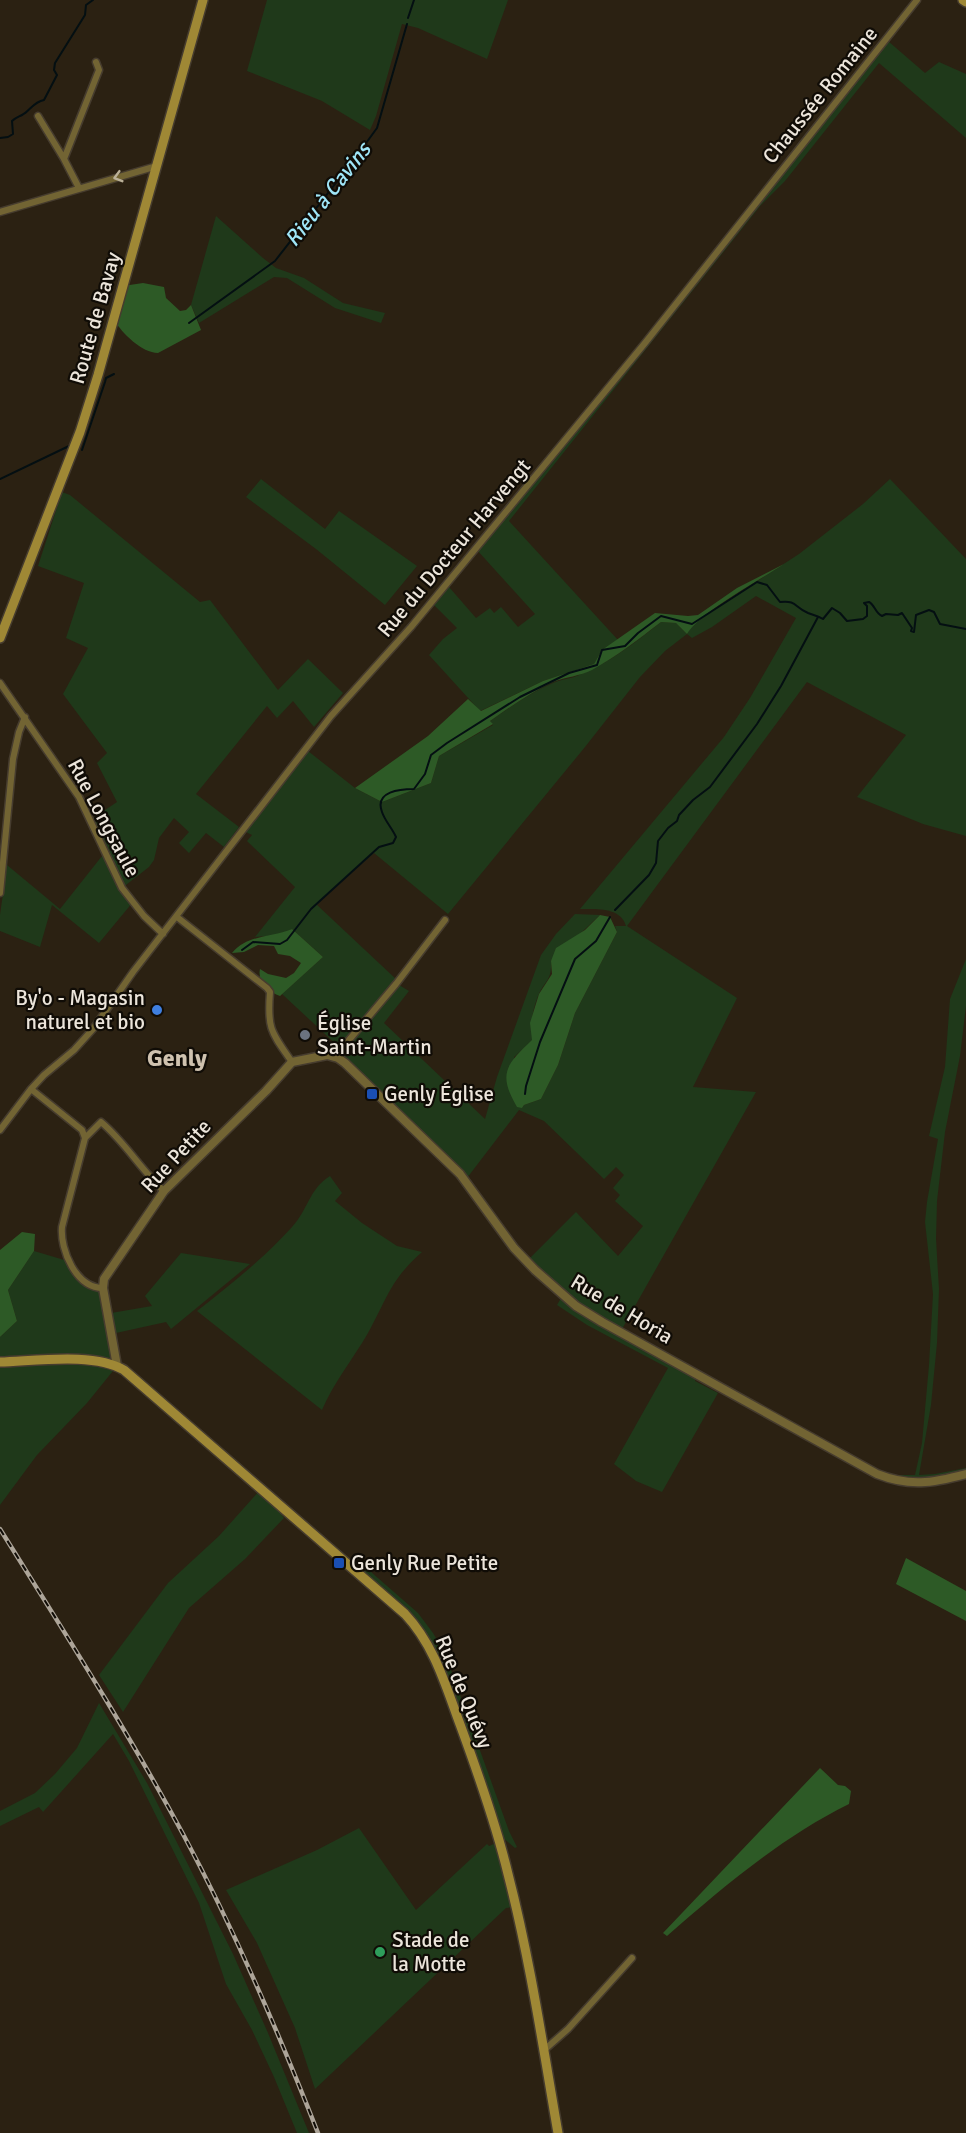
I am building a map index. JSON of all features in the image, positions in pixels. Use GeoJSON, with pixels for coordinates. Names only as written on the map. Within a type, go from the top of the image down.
{"type":"FeatureCollection","features":[{"type":"Feature","properties":{"kind":"main road","name":"Route de Bavay"},"geometry":{"type":"LineString","coordinates":[[0,638],[80,432],[102,363],[203,0]]}},
{"type":"Feature","properties":{"kind":"main road","name":"Rue de Quévy"},"geometry":{"type":"LineString","coordinates":[[0,1362],[92,1359],[117,1366],[405,1614],[425,1639],[467,1743],[501,1847],[519,1925],[558,2133]]}},
{"type":"Feature","properties":{"kind":"street","name":"Chaussée Romaine"},"geometry":{"type":"LineString","coordinates":[[770,183],[917,0]]}},
{"type":"Feature","properties":{"kind":"street"},"geometry":{"type":"LineString","coordinates":[[64,159],[99,70],[96,62]]}},
{"type":"Feature","properties":{"kind":"street"},"geometry":{"type":"LineString","coordinates":[[38,116],[80,188]]}},
{"type":"Feature","properties":{"kind":"street"},"geometry":{"type":"LineString","coordinates":[[0,212],[157,166]]}},
{"type":"Feature","properties":{"kind":"street","name":"Rue du Docteur Harvengt"},"geometry":{"type":"LineString","coordinates":[[0,1130],[31,1089],[84,1041],[163,934],[331,716],[411,627],[645,343],[770,183]]}},
{"type":"Feature","properties":{"kind":"street","name":"Rue Longsaule"},"geometry":{"type":"LineString","coordinates":[[0,683],[80,797],[122,888],[144,916],[163,934]]}},
{"type":"Feature","properties":{"kind":"street"},"geometry":{"type":"LineString","coordinates":[[0,893],[13,759],[25,717]]}},
{"type":"Feature","properties":{"kind":"street"},"geometry":{"type":"LineString","coordinates":[[177,917],[267,988],[270,992],[268,1020],[271,1032],[292,1062],[322,1055],[338,1058],[349,1040],[445,920]]}},
{"type":"Feature","properties":{"kind":"street","name":"Rue de Horia"},"geometry":{"type":"LineString","coordinates":[[338,1058],[460,1174],[514,1248],[555,1289],[576,1306],[877,1474],[907,1483],[933,1482],[966,1474]]}},
{"type":"Feature","properties":{"kind":"street","name":"Rue Petite"},"geometry":{"type":"LineString","coordinates":[[103,1288],[107,1273],[164,1191],[266,1091],[292,1062]]}},
{"type":"Feature","properties":{"kind":"street"},"geometry":{"type":"LineString","coordinates":[[31,1089],[82,1130],[85,1138]]}},
{"type":"Feature","properties":{"kind":"street"},"geometry":{"type":"LineString","coordinates":[[117,1366],[103,1288],[96,1288],[84,1282],[71,1262],[61,1238],[85,1138],[101,1122],[116,1134],[123,1146],[164,1191]]}},
{"type":"Feature","properties":{"kind":"street"},"geometry":{"type":"LineString","coordinates":[[543,2051],[568,2029],[632,1958]]}},
{"type":"Feature","properties":{"kind":"green space"},"geometry":{"type":"Polygon","coordinates":[[[267,0],[508,0],[487,59],[418,28],[402,24],[370,130],[322,101],[247,71],[267,0]]]}},
{"type":"Feature","properties":{"kind":"green space"},"geometry":{"type":"Polygon","coordinates":[[[888,41],[925,73],[939,62],[966,74],[966,138],[879,63],[785,181],[761,205],[509,521],[618,640],[602,650],[594,664],[543,681],[480,711],[429,655],[457,628],[434,605],[449,587],[476,618],[490,608],[494,613],[501,607],[518,627],[535,614],[477,550],[888,41]]]}},
{"type":"Feature","properties":{"kind":"green space"},"geometry":{"type":"Polygon","coordinates":[[[216,216],[276,268],[304,278],[343,303],[385,313],[381,323],[335,308],[287,278],[274,277],[199,323],[191,305],[216,216]]]}},
{"type":"Feature","properties":{"kind":"green space"},"geometry":{"type":"Polygon","coordinates":[[[143,283],[164,287],[166,298],[180,311],[186,310],[191,305],[201,330],[158,353],[146,350],[133,341],[114,320],[123,286],[143,283]]]}},
{"type":"Feature","properties":{"kind":"green space"},"geometry":{"type":"Polygon","coordinates":[[[261,479],[325,529],[339,511],[417,566],[385,605],[316,549],[246,497],[261,479]]]}},
{"type":"Feature","properties":{"kind":"green space"},"geometry":{"type":"Polygon","coordinates":[[[890,479],[966,559],[966,836],[923,824],[857,797],[906,735],[807,682],[627,926],[737,998],[693,1087],[756,1092],[622,1329],[580,1305],[529,1259],[576,1212],[618,1256],[643,1226],[615,1201],[620,1195],[613,1188],[624,1175],[616,1167],[604,1179],[544,1121],[519,1110],[467,1178],[345,1058],[344,1051],[399,985],[409,991],[384,1023],[485,1119],[497,1077],[541,955],[556,934],[575,914],[600,915],[551,961],[549,977],[538,996],[533,1013],[533,1040],[514,1057],[522,1108],[524,1105],[541,1099],[558,1065],[575,1013],[617,932],[615,926],[626,926],[619,915],[613,912],[600,909],[580,909],[724,737],[750,698],[796,618],[756,596],[712,627],[692,638],[687,634],[692,624],[799,554],[863,504],[890,479]]]}},
{"type":"Feature","properties":{"kind":"green space"},"geometry":{"type":"Polygon","coordinates":[[[62,492],[70,495],[200,602],[210,600],[278,690],[308,659],[343,693],[314,727],[293,701],[277,718],[267,706],[196,794],[239,827],[224,847],[206,833],[189,853],[179,843],[189,832],[174,818],[159,838],[154,860],[149,867],[122,888],[133,902],[99,943],[52,905],[40,947],[0,931],[7,865],[60,909],[102,856],[110,852],[93,818],[117,802],[97,763],[107,753],[63,694],[88,648],[66,638],[84,583],[38,566],[62,492]]]}},
{"type":"Feature","properties":{"kind":"green space"},"geometry":{"type":"Polygon","coordinates":[[[784,564],[717,606],[694,625],[687,634],[676,623],[661,622],[592,670],[553,682],[529,695],[490,721],[493,724],[439,756],[431,783],[382,802],[355,788],[428,736],[468,699],[481,711],[543,681],[594,664],[602,650],[655,613],[698,615],[737,588],[784,564]]]}},
{"type":"Feature","properties":{"kind":"green space"},"geometry":{"type":"Polygon","coordinates":[[[661,622],[676,623],[687,634],[665,651],[640,677],[448,914],[374,853],[316,904],[397,980],[341,1047],[282,994],[323,957],[292,929],[279,935],[255,937],[295,887],[247,841],[252,835],[246,832],[308,751],[355,788],[382,802],[431,783],[439,756],[493,725],[490,721],[528,696],[612,658],[661,622]]]}},
{"type":"Feature","properties":{"kind":"green space"},"geometry":{"type":"Polygon","coordinates":[[[600,915],[610,917],[617,932],[575,1013],[558,1065],[541,1099],[524,1105],[522,1108],[517,1107],[507,1086],[506,1077],[511,1063],[532,1040],[530,1023],[539,994],[552,974],[551,961],[556,948],[585,930],[600,915]]]}},
{"type":"Feature","properties":{"kind":"green space"},"geometry":{"type":"Polygon","coordinates":[[[292,929],[323,957],[280,996],[262,982],[260,969],[268,974],[286,978],[294,973],[301,963],[290,956],[278,954],[274,946],[258,945],[244,952],[232,953],[252,939],[292,929]]]}},
{"type":"Feature","properties":{"kind":"green space"},"geometry":{"type":"Polygon","coordinates":[[[966,959],[966,1006],[960,1056],[945,1132],[937,1201],[936,1239],[939,1289],[937,1343],[931,1405],[919,1475],[966,1468],[966,1471],[928,1478],[900,1477],[889,1475],[915,1475],[922,1443],[933,1294],[925,1222],[938,1139],[929,1136],[945,1067],[950,999],[966,959]]]}},
{"type":"Feature","properties":{"kind":"green space"},"geometry":{"type":"Polygon","coordinates":[[[330,1176],[342,1193],[335,1201],[362,1223],[397,1246],[422,1252],[396,1281],[322,1410],[197,1311],[281,1239],[297,1220],[317,1187],[330,1176]]]}},
{"type":"Feature","properties":{"kind":"green space"},"geometry":{"type":"Polygon","coordinates":[[[22,1232],[35,1234],[34,1251],[8,1290],[17,1321],[0,1337],[0,1250],[22,1232]]]}},
{"type":"Feature","properties":{"kind":"green space"},"geometry":{"type":"Polygon","coordinates":[[[34,1251],[71,1262],[84,1282],[103,1288],[117,1366],[87,1403],[37,1455],[0,1505],[0,1337],[17,1321],[8,1290],[34,1251]]]}},
{"type":"Feature","properties":{"kind":"green space"},"geometry":{"type":"Polygon","coordinates":[[[181,1253],[250,1264],[171,1329],[166,1322],[116,1333],[111,1313],[152,1306],[145,1296],[181,1253]]]}},
{"type":"Feature","properties":{"kind":"green space"},"geometry":{"type":"Polygon","coordinates":[[[561,1298],[574,1308],[696,1377],[695,1381],[718,1393],[662,1492],[636,1481],[614,1464],[668,1368],[587,1325],[557,1305],[561,1298]]]}},
{"type":"Feature","properties":{"kind":"green space"},"geometry":{"type":"Polygon","coordinates":[[[259,1491],[275,1505],[284,1518],[245,1559],[189,1608],[123,1712],[99,1675],[168,1583],[219,1536],[259,1491]]]}},
{"type":"Feature","properties":{"kind":"green space"},"geometry":{"type":"Polygon","coordinates":[[[355,1558],[418,1613],[445,1653],[509,1831],[517,1847],[515,1848],[502,1837],[434,1648],[420,1625],[353,1564],[355,1558]]]}},
{"type":"Feature","properties":{"kind":"green space"},"geometry":{"type":"Polygon","coordinates":[[[906,1558],[966,1591],[966,1621],[896,1584],[906,1558]]]}},
{"type":"Feature","properties":{"kind":"green space"},"geometry":{"type":"Polygon","coordinates":[[[99,1703],[147,1783],[233,1954],[309,2133],[297,2133],[252,2030],[226,1984],[199,1903],[129,1761],[113,1734],[43,1812],[39,1807],[0,1826],[0,1811],[35,1793],[77,1748],[99,1703]]]}},
{"type":"Feature","properties":{"kind":"green space"},"geometry":{"type":"Polygon","coordinates":[[[820,1768],[838,1785],[845,1786],[851,1791],[849,1804],[777,1847],[732,1881],[667,1936],[663,1933],[820,1768]]]}},
{"type":"Feature","properties":{"kind":"green space","name":"Stade de la Motte"},"geometry":{"type":"Polygon","coordinates":[[[359,1828],[416,1910],[487,1844],[489,1846],[496,1843],[513,1907],[506,1908],[315,2089],[295,2028],[257,1943],[226,1890],[317,1850],[359,1828]]]}},
{"type":"Feature","properties":{"kind":"waterway"},"geometry":{"type":"LineString","coordinates":[[0,138],[13,134],[12,121],[44,100],[57,75],[54,70],[55,63],[85,15],[86,5],[93,0]]}},
{"type":"Feature","properties":{"kind":"waterway"},"geometry":{"type":"LineString","coordinates":[[408,18],[414,0]]}},
{"type":"Feature","properties":{"kind":"waterway","name":"Rieu à Cavins"},"geometry":{"type":"LineString","coordinates":[[189,323],[275,261],[353,161],[377,128],[407,24]]}},
{"type":"Feature","properties":{"kind":"waterway"},"geometry":{"type":"LineString","coordinates":[[82,450],[106,378],[114,374]]}},
{"type":"Feature","properties":{"kind":"waterway","name":"Rieu à Cavins"},"geometry":{"type":"LineString","coordinates":[[0,479],[69,446]]}},
{"type":"Feature","properties":{"kind":"waterway"},"geometry":{"type":"LineString","coordinates":[[242,950],[253,942],[280,944],[287,940],[311,909],[379,847],[393,843],[396,837],[382,812],[382,800],[390,793],[414,789],[425,774],[431,755],[520,697],[569,673],[597,665],[602,650],[625,646],[661,616],[692,624],[757,582],[767,585],[780,602],[793,603],[803,611],[823,619],[832,608],[847,621],[863,619],[867,616],[867,606],[864,603],[869,602],[882,616],[902,613],[912,628],[911,631],[914,632],[916,615],[929,610],[934,612],[940,624],[966,629]]}},
{"type":"Feature","properties":{"kind":"waterway"},"geometry":{"type":"LineString","coordinates":[[615,910],[649,875],[656,863],[658,841],[693,800],[710,787],[757,724],[781,686],[818,617]]}},
{"type":"Feature","properties":{"kind":"waterway"},"geometry":{"type":"LineString","coordinates":[[525,1094],[540,1042],[575,959],[596,941],[610,917]]}},
{"type":"Feature","properties":{"kind":"railway"},"geometry":{"type":"LineString","coordinates":[[0,1529],[117,1718],[183,1834],[255,1982],[318,2133]]}},
{"type":"Feature","properties":{"kind":"place","name":"By'o - Magasin naturel et bio"},"geometry":{"type":"Point","coordinates":[157,1010]}},
{"type":"Feature","properties":{"kind":"place","name":"Église Saint-Martin"},"geometry":{"type":"Point","coordinates":[305,1035]}},
{"type":"Feature","properties":{"kind":"place","name":"Genly Église"},"geometry":{"type":"Point","coordinates":[372,1094]}},
{"type":"Feature","properties":{"kind":"place","name":"Genly Rue Petite"},"geometry":{"type":"Point","coordinates":[339,1563]}},
{"type":"Feature","properties":{"kind":"place","name":"Stade de la Motte"},"geometry":{"type":"Point","coordinates":[380,1952]}},
{"type":"Feature","properties":{"kind":"district","name":"Genly"},"geometry":{"type":"Point","coordinates":[177,1058]}}]}
